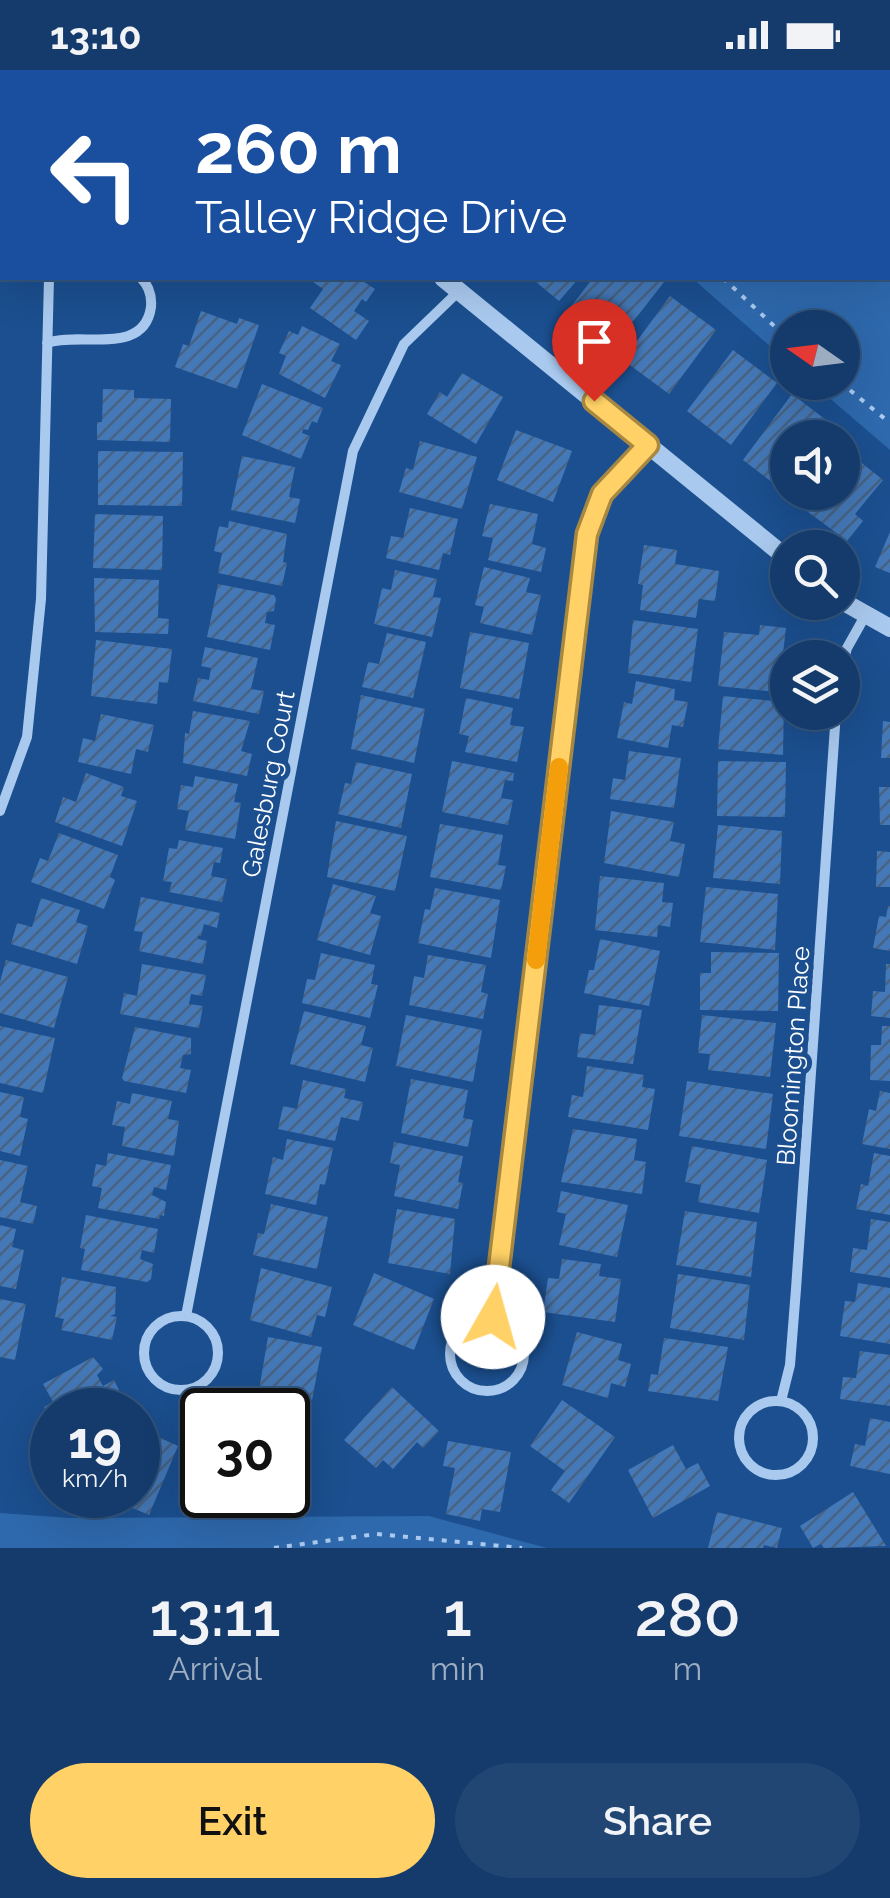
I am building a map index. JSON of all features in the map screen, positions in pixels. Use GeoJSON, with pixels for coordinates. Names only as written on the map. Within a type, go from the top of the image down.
{"type":"FeatureCollection","features":[{"type":"Feature","properties":{"kind":"street"},"geometry":{"type":"LineString","coordinates":[[0,811],[27,736],[40,600],[49,280]]}},
{"type":"Feature","properties":{"kind":"street"},"geometry":{"type":"LineString","coordinates":[[47,343],[62,338],[125,338],[140,330],[149,316],[152,300],[143,280]]}},
{"type":"Feature","properties":{"kind":"street"},"geometry":{"type":"LineString","coordinates":[[446,280],[770,544]]}},
{"type":"Feature","properties":{"kind":"street","name":"Galesburg Court"},"geometry":{"type":"LineString","coordinates":[[186,1316],[353,450],[404,344],[459,290]]}},
{"type":"Feature","properties":{"kind":"street"},"geometry":{"type":"LineString","coordinates":[[493,1317],[587,534],[602,494],[648,445]]}},
{"type":"Feature","properties":{"kind":"street"},"geometry":{"type":"LineString","coordinates":[[860,613],[890,628]]}},
{"type":"Feature","properties":{"kind":"street"},"geometry":{"type":"LineString","coordinates":[[852,640],[865,616]]}},
{"type":"Feature","properties":{"kind":"street","name":"Bloomington Place"},"geometry":{"type":"LineString","coordinates":[[782,1401],[790,1365],[796,1290],[835,730]]}},
{"type":"Feature","properties":{"kind":"street"},"geometry":{"type":"LineString","coordinates":[[186,1316],[209,1329],[218,1353],[210,1377],[188,1390],[175,1391],[154,1380],[144,1360],[144,1348],[148,1337],[164,1320],[186,1316]]}},
{"type":"Feature","properties":{"kind":"street"},"geometry":{"type":"LineString","coordinates":[[493,1317],[516,1330],[525,1354],[516,1378],[495,1391],[482,1392],[461,1381],[450,1360],[450,1348],[470,1321],[493,1317]]}},
{"type":"Feature","properties":{"kind":"street"},"geometry":{"type":"LineString","coordinates":[[782,1401],[804,1413],[814,1437],[805,1462],[795,1470],[770,1475],[759,1472],[742,1455],[739,1432],[749,1412],[759,1404],[782,1401]]}},
{"type":"Feature","properties":{"kind":"path"},"geometry":{"type":"LineString","coordinates":[[725,280],[770,322]]}},
{"type":"Feature","properties":{"kind":"path"},"geometry":{"type":"LineString","coordinates":[[860,398],[890,423]]}},
{"type":"Feature","properties":{"kind":"path"},"geometry":{"type":"LineString","coordinates":[[274,1548],[376,1534],[522,1548]]}},
{"type":"Feature","properties":{"kind":"shaded area"},"geometry":{"type":"Polygon","coordinates":[[[694,280],[890,280],[890,450],[860,420],[832,400],[860,400],[860,310],[770,310],[770,346],[694,280]]]}},
{"type":"Feature","properties":{"kind":"shaded area"},"geometry":{"type":"Polygon","coordinates":[[[0,1513],[30,1518],[429,1516],[547,1548],[0,1548],[0,1513]]]}},
{"type":"Feature","properties":{"kind":"building"},"geometry":{"type":"Polygon","coordinates":[[[361,280],[375,289],[354,311],[369,321],[356,340],[310,308],[323,289],[313,282],[361,280]]]}},
{"type":"Feature","properties":{"kind":"building"},"geometry":{"type":"Polygon","coordinates":[[[533,280],[577,280],[559,301],[533,280]]]}},
{"type":"Feature","properties":{"kind":"building"},"geometry":{"type":"Polygon","coordinates":[[[591,280],[664,282],[615,345],[583,320],[580,323],[566,313],[591,280]]]}},
{"type":"Feature","properties":{"kind":"building"},"geometry":{"type":"Polygon","coordinates":[[[670,296],[716,330],[669,394],[623,360],[670,296]]]}},
{"type":"Feature","properties":{"kind":"building"},"geometry":{"type":"Polygon","coordinates":[[[201,311],[237,324],[239,318],[259,325],[237,389],[175,367],[183,344],[189,346],[201,311]]]}},
{"type":"Feature","properties":{"kind":"building"},"geometry":{"type":"Polygon","coordinates":[[[302,326],[340,344],[331,361],[341,365],[325,398],[279,374],[286,356],[279,353],[289,331],[298,335],[302,326]]]}},
{"type":"Feature","properties":{"kind":"building"},"geometry":{"type":"Polygon","coordinates":[[[733,350],[770,378],[770,392],[731,445],[687,411],[733,350]]]}},
{"type":"Feature","properties":{"kind":"building"},"geometry":{"type":"Polygon","coordinates":[[[462,373],[503,397],[476,444],[427,414],[440,392],[447,397],[462,373]]]}},
{"type":"Feature","properties":{"kind":"building"},"geometry":{"type":"Polygon","coordinates":[[[262,384],[323,408],[317,423],[312,421],[308,430],[303,429],[302,433],[310,436],[301,459],[242,435],[262,384]]]}},
{"type":"Feature","properties":{"kind":"building"},"geometry":{"type":"Polygon","coordinates":[[[103,389],[134,390],[134,398],[171,399],[170,442],[97,440],[103,389]]]}},
{"type":"Feature","properties":{"kind":"building"},"geometry":{"type":"Polygon","coordinates":[[[788,400],[800,400],[826,420],[773,420],[788,400]]]}},
{"type":"Feature","properties":{"kind":"building"},"geometry":{"type":"Polygon","coordinates":[[[770,424],[770,481],[743,460],[770,424]]]}},
{"type":"Feature","properties":{"kind":"building"},"geometry":{"type":"Polygon","coordinates":[[[516,430],[572,451],[553,502],[497,480],[516,430]]]}},
{"type":"Feature","properties":{"kind":"building"},"geometry":{"type":"Polygon","coordinates":[[[420,441],[477,457],[462,509],[399,492],[406,468],[413,470],[420,441]]]}},
{"type":"Feature","properties":{"kind":"building"},"geometry":{"type":"Polygon","coordinates":[[[98,451],[183,452],[182,506],[98,505],[98,451]]]}},
{"type":"Feature","properties":{"kind":"building"},"geometry":{"type":"Polygon","coordinates":[[[242,456],[295,467],[289,497],[300,499],[295,523],[231,510],[242,456]]]}},
{"type":"Feature","properties":{"kind":"building"},"geometry":{"type":"Polygon","coordinates":[[[860,461],[883,480],[860,508],[860,461]]]}},
{"type":"Feature","properties":{"kind":"building"},"geometry":{"type":"Polygon","coordinates":[[[490,504],[538,514],[532,544],[546,548],[541,572],[488,560],[493,538],[482,536],[490,504]]]}},
{"type":"Feature","properties":{"kind":"building"},"geometry":{"type":"Polygon","coordinates":[[[410,508],[458,519],[450,555],[443,553],[439,570],[386,558],[391,536],[403,538],[410,508]]]}},
{"type":"Feature","properties":{"kind":"building"},"geometry":{"type":"Polygon","coordinates":[[[805,510],[858,510],[855,514],[863,521],[856,530],[832,530],[805,510]]]}},
{"type":"Feature","properties":{"kind":"building"},"geometry":{"type":"Polygon","coordinates":[[[95,514],[163,516],[162,570],[93,568],[95,514]]]}},
{"type":"Feature","properties":{"kind":"building"},"geometry":{"type":"Polygon","coordinates":[[[229,521],[287,534],[282,586],[218,573],[222,553],[214,551],[219,526],[228,528],[229,521]]]}},
{"type":"Feature","properties":{"kind":"building"},"geometry":{"type":"Polygon","coordinates":[[[890,532],[890,573],[875,567],[890,532]]]}},
{"type":"Feature","properties":{"kind":"building"},"geometry":{"type":"Polygon","coordinates":[[[644,545],[677,550],[675,564],[719,571],[715,601],[699,599],[696,618],[640,610],[643,585],[638,584],[644,545]]]}},
{"type":"Feature","properties":{"kind":"building"},"geometry":{"type":"Polygon","coordinates":[[[484,567],[530,578],[526,592],[541,595],[532,635],[480,623],[484,607],[475,605],[484,567]]]}},
{"type":"Feature","properties":{"kind":"building"},"geometry":{"type":"Polygon","coordinates":[[[395,570],[437,579],[433,597],[441,598],[432,637],[374,624],[382,588],[391,590],[395,570]]]}},
{"type":"Feature","properties":{"kind":"building"},"geometry":{"type":"Polygon","coordinates":[[[94,578],[159,580],[158,618],[169,619],[168,634],[95,632],[94,578]]]}},
{"type":"Feature","properties":{"kind":"building"},"geometry":{"type":"Polygon","coordinates":[[[218,584],[274,595],[274,611],[267,612],[265,623],[275,625],[270,650],[207,637],[218,584]]]}},
{"type":"Feature","properties":{"kind":"building"},"geometry":{"type":"Polygon","coordinates":[[[633,620],[698,629],[691,682],[628,673],[633,620]]]}},
{"type":"Feature","properties":{"kind":"building"},"geometry":{"type":"Polygon","coordinates":[[[760,625],[786,628],[785,640],[770,640],[770,691],[718,686],[724,632],[759,635],[760,625]]]}},
{"type":"Feature","properties":{"kind":"building"},"geometry":{"type":"Polygon","coordinates":[[[470,632],[529,643],[519,699],[460,688],[470,632]]]}},
{"type":"Feature","properties":{"kind":"building"},"geometry":{"type":"Polygon","coordinates":[[[387,633],[426,642],[413,698],[362,687],[368,662],[379,664],[387,633]]]}},
{"type":"Feature","properties":{"kind":"building"},"geometry":{"type":"Polygon","coordinates":[[[96,640],[172,649],[168,683],[159,682],[157,704],[91,696],[96,640]]]}},
{"type":"Feature","properties":{"kind":"building"},"geometry":{"type":"Polygon","coordinates":[[[205,647],[258,658],[251,689],[264,691],[259,714],[193,701],[198,678],[209,680],[211,668],[201,666],[205,647]]]}},
{"type":"Feature","properties":{"kind":"building"},"geometry":{"type":"Polygon","coordinates":[[[636,681],[675,689],[674,700],[688,702],[683,727],[672,725],[668,748],[617,738],[624,702],[632,704],[636,681]]]}},
{"type":"Feature","properties":{"kind":"building"},"geometry":{"type":"Polygon","coordinates":[[[361,695],[425,709],[414,763],[351,749],[361,695]]]}},
{"type":"Feature","properties":{"kind":"building"},"geometry":{"type":"Polygon","coordinates":[[[723,696],[770,701],[770,730],[783,730],[783,755],[718,749],[723,696]]]}},
{"type":"Feature","properties":{"kind":"building"},"geometry":{"type":"Polygon","coordinates":[[[466,698],[513,708],[510,725],[524,727],[517,762],[465,752],[469,736],[459,734],[466,698]]]}},
{"type":"Feature","properties":{"kind":"building"},"geometry":{"type":"Polygon","coordinates":[[[193,711],[250,721],[241,751],[252,754],[247,776],[183,763],[185,733],[189,734],[193,711]]]}},
{"type":"Feature","properties":{"kind":"building"},"geometry":{"type":"Polygon","coordinates":[[[101,714],[154,725],[148,752],[136,749],[131,774],[78,762],[83,738],[95,741],[101,714]]]}},
{"type":"Feature","properties":{"kind":"building"},"geometry":{"type":"Polygon","coordinates":[[[883,721],[890,722],[890,758],[881,758],[883,721]]]}},
{"type":"Feature","properties":{"kind":"building"},"geometry":{"type":"Polygon","coordinates":[[[629,751],[681,758],[674,808],[610,799],[613,778],[625,780],[629,751]]]}},
{"type":"Feature","properties":{"kind":"building"},"geometry":{"type":"Polygon","coordinates":[[[452,761],[514,773],[513,781],[505,780],[501,798],[513,800],[508,825],[442,812],[452,761]]]}},
{"type":"Feature","properties":{"kind":"building"},"geometry":{"type":"Polygon","coordinates":[[[718,761],[786,762],[785,817],[717,816],[718,761]]]}},
{"type":"Feature","properties":{"kind":"building"},"geometry":{"type":"Polygon","coordinates":[[[356,762],[412,774],[401,828],[338,814],[345,783],[351,784],[356,762]]]}},
{"type":"Feature","properties":{"kind":"building"},"geometry":{"type":"Polygon","coordinates":[[[86,773],[124,787],[121,796],[137,801],[122,846],[55,822],[63,797],[76,802],[86,773]]]}},
{"type":"Feature","properties":{"kind":"building"},"geometry":{"type":"Polygon","coordinates":[[[195,776],[238,784],[234,802],[241,803],[235,839],[185,830],[189,811],[177,809],[181,785],[193,787],[195,776]]]}},
{"type":"Feature","properties":{"kind":"building"},"geometry":{"type":"Polygon","coordinates":[[[879,787],[890,787],[890,825],[880,825],[879,787]]]}},
{"type":"Feature","properties":{"kind":"building"},"geometry":{"type":"Polygon","coordinates":[[[611,811],[674,822],[670,841],[685,844],[679,877],[604,863],[611,811]]]}},
{"type":"Feature","properties":{"kind":"building"},"geometry":{"type":"Polygon","coordinates":[[[336,821],[407,836],[395,891],[327,877],[336,821]]]}},
{"type":"Feature","properties":{"kind":"building"},"geometry":{"type":"Polygon","coordinates":[[[440,824],[503,835],[498,865],[506,866],[501,890],[430,877],[440,824]]]}},
{"type":"Feature","properties":{"kind":"building"},"geometry":{"type":"Polygon","coordinates":[[[718,825],[782,831],[780,884],[713,878],[718,825]]]}},
{"type":"Feature","properties":{"kind":"building"},"geometry":{"type":"Polygon","coordinates":[[[59,833],[118,855],[110,877],[115,880],[104,909],[31,882],[40,858],[48,861],[59,833]]]}},
{"type":"Feature","properties":{"kind":"building"},"geometry":{"type":"Polygon","coordinates":[[[179,840],[223,848],[220,863],[214,862],[211,876],[227,879],[222,902],[169,892],[172,882],[163,881],[169,848],[177,849],[179,840]]]}},
{"type":"Feature","properties":{"kind":"building"},"geometry":{"type":"Polygon","coordinates":[[[877,851],[890,852],[890,887],[876,887],[877,851]]]}},
{"type":"Feature","properties":{"kind":"building"},"geometry":{"type":"Polygon","coordinates":[[[600,876],[664,883],[662,902],[673,903],[670,927],[658,925],[657,937],[595,930],[600,876]]]}},
{"type":"Feature","properties":{"kind":"building"},"geometry":{"type":"Polygon","coordinates":[[[333,884],[376,896],[370,913],[381,916],[370,955],[317,940],[333,884]]]}},
{"type":"Feature","properties":{"kind":"building"},"geometry":{"type":"Polygon","coordinates":[[[706,887],[778,894],[775,950],[700,942],[706,887]]]}},
{"type":"Feature","properties":{"kind":"building"},"geometry":{"type":"Polygon","coordinates":[[[435,888],[500,900],[491,958],[418,943],[425,909],[430,910],[435,888]]]}},
{"type":"Feature","properties":{"kind":"building"},"geometry":{"type":"Polygon","coordinates":[[[141,897],[220,913],[217,928],[204,924],[198,936],[207,941],[203,964],[139,951],[143,932],[134,931],[141,897]]]}},
{"type":"Feature","properties":{"kind":"building"},"geometry":{"type":"Polygon","coordinates":[[[41,898],[80,910],[76,922],[88,926],[77,964],[11,944],[17,923],[32,927],[41,898]]]}},
{"type":"Feature","properties":{"kind":"building"},"geometry":{"type":"Polygon","coordinates":[[[888,906],[890,951],[873,948],[879,916],[886,917],[888,906]]]}},
{"type":"Feature","properties":{"kind":"building"},"geometry":{"type":"Polygon","coordinates":[[[600,939],[660,951],[649,1006],[584,993],[589,970],[594,970],[600,939]]]}},
{"type":"Feature","properties":{"kind":"building"},"geometry":{"type":"Polygon","coordinates":[[[711,952],[779,953],[778,1011],[700,1010],[700,973],[711,973],[711,952]]]}},
{"type":"Feature","properties":{"kind":"building"},"geometry":{"type":"Polygon","coordinates":[[[321,953],[375,965],[371,984],[378,985],[370,1018],[302,1003],[307,979],[315,980],[321,953]]]}},
{"type":"Feature","properties":{"kind":"building"},"geometry":{"type":"Polygon","coordinates":[[[428,955],[486,965],[481,992],[488,994],[483,1019],[409,1005],[414,976],[424,978],[428,955]]]}},
{"type":"Feature","properties":{"kind":"building"},"geometry":{"type":"Polygon","coordinates":[[[6,960],[68,977],[54,1028],[0,1013],[0,982],[6,960]]]}},
{"type":"Feature","properties":{"kind":"building"},"geometry":{"type":"Polygon","coordinates":[[[142,964],[206,975],[202,996],[191,994],[189,1004],[203,1006],[199,1028],[120,1014],[124,993],[137,996],[142,964]]]}},
{"type":"Feature","properties":{"kind":"building"},"geometry":{"type":"Polygon","coordinates":[[[886,964],[890,964],[890,1018],[871,1016],[873,991],[885,992],[886,964]]]}},
{"type":"Feature","properties":{"kind":"building"},"geometry":{"type":"Polygon","coordinates":[[[599,1005],[642,1010],[633,1064],[577,1057],[580,1033],[595,1035],[599,1005]]]}},
{"type":"Feature","properties":{"kind":"building"},"geometry":{"type":"Polygon","coordinates":[[[304,1011],[366,1026],[361,1045],[373,1048],[365,1082],[290,1064],[304,1011]]]}},
{"type":"Feature","properties":{"kind":"building"},"geometry":{"type":"Polygon","coordinates":[[[406,1015],[482,1030],[473,1082],[396,1066],[406,1015]]]}},
{"type":"Feature","properties":{"kind":"building"},"geometry":{"type":"Polygon","coordinates":[[[702,1015],[776,1023],[770,1077],[708,1070],[710,1054],[698,1053],[702,1015]]]}},
{"type":"Feature","properties":{"kind":"building"},"geometry":{"type":"Polygon","coordinates":[[[0,1026],[55,1038],[43,1093],[0,1083],[0,1026]]]}},
{"type":"Feature","properties":{"kind":"building"},"geometry":{"type":"Polygon","coordinates":[[[882,1026],[890,1026],[890,1081],[870,1080],[871,1045],[881,1045],[882,1026]]]}},
{"type":"Feature","properties":{"kind":"building"},"geometry":{"type":"Polygon","coordinates":[[[135,1027],[191,1038],[191,1054],[183,1055],[180,1068],[191,1070],[186,1093],[124,1081],[135,1027]]]}},
{"type":"Feature","properties":{"kind":"building"},"geometry":{"type":"Polygon","coordinates":[[[587,1066],[644,1075],[642,1087],[655,1089],[648,1130],[568,1117],[572,1095],[583,1097],[587,1066]]]}},
{"type":"Feature","properties":{"kind":"building"},"geometry":{"type":"Polygon","coordinates":[[[411,1079],[468,1090],[463,1118],[473,1120],[468,1147],[401,1133],[411,1079]]]}},
{"type":"Feature","properties":{"kind":"building"},"geometry":{"type":"Polygon","coordinates":[[[303,1080],[346,1089],[344,1098],[363,1102],[359,1121],[341,1117],[335,1141],[278,1129],[283,1106],[297,1109],[303,1080]]]}},
{"type":"Feature","properties":{"kind":"building"},"geometry":{"type":"Polygon","coordinates":[[[687,1081],[773,1094],[766,1149],[679,1136],[687,1081]]]}},
{"type":"Feature","properties":{"kind":"building"},"geometry":{"type":"Polygon","coordinates":[[[880,1091],[890,1093],[890,1149],[862,1144],[869,1109],[876,1111],[880,1091]]]}},
{"type":"Feature","properties":{"kind":"building"},"geometry":{"type":"Polygon","coordinates":[[[0,1092],[24,1097],[20,1117],[28,1119],[20,1156],[0,1151],[0,1092]]]}},
{"type":"Feature","properties":{"kind":"building"},"geometry":{"type":"Polygon","coordinates":[[[132,1093],[172,1101],[168,1119],[179,1121],[174,1156],[122,1146],[125,1127],[112,1125],[117,1101],[130,1104],[132,1093]]]}},
{"type":"Feature","properties":{"kind":"building"},"geometry":{"type":"Polygon","coordinates":[[[573,1129],[637,1139],[634,1160],[646,1162],[642,1194],[561,1182],[573,1129]]]}},
{"type":"Feature","properties":{"kind":"building"},"geometry":{"type":"Polygon","coordinates":[[[287,1139],[333,1148],[316,1205],[265,1194],[273,1157],[283,1160],[287,1139]]]}},
{"type":"Feature","properties":{"kind":"building"},"geometry":{"type":"Polygon","coordinates":[[[394,1142],[463,1156],[458,1209],[394,1196],[400,1165],[390,1163],[394,1142]]]}},
{"type":"Feature","properties":{"kind":"building"},"geometry":{"type":"Polygon","coordinates":[[[692,1146],[767,1160],[759,1213],[698,1202],[701,1185],[685,1182],[692,1146]]]}},
{"type":"Feature","properties":{"kind":"building"},"geometry":{"type":"Polygon","coordinates":[[[108,1153],[171,1165],[166,1190],[154,1187],[152,1195],[166,1202],[164,1216],[159,1219],[98,1208],[102,1188],[92,1186],[96,1164],[106,1166],[108,1153]]]}},
{"type":"Feature","properties":{"kind":"building"},"geometry":{"type":"Polygon","coordinates":[[[874,1153],[890,1156],[890,1215],[856,1209],[861,1184],[868,1186],[874,1153]]]}},
{"type":"Feature","properties":{"kind":"building"},"geometry":{"type":"Polygon","coordinates":[[[0,1160],[28,1166],[20,1202],[37,1206],[33,1224],[0,1217],[0,1160]]]}},
{"type":"Feature","properties":{"kind":"building"},"geometry":{"type":"Polygon","coordinates":[[[561,1191],[628,1205],[617,1257],[559,1245],[566,1214],[557,1212],[561,1191]]]}},
{"type":"Feature","properties":{"kind":"building"},"geometry":{"type":"Polygon","coordinates":[[[271,1204],[328,1217],[317,1269],[253,1255],[258,1233],[264,1234],[271,1204]]]}},
{"type":"Feature","properties":{"kind":"building"},"geometry":{"type":"Polygon","coordinates":[[[397,1209],[455,1219],[450,1274],[388,1263],[397,1209]]]}},
{"type":"Feature","properties":{"kind":"building"},"geometry":{"type":"Polygon","coordinates":[[[685,1211],[757,1222],[751,1277],[676,1265],[685,1211]]]}},
{"type":"Feature","properties":{"kind":"building"},"geometry":{"type":"Polygon","coordinates":[[[86,1215],[158,1229],[154,1253],[142,1250],[140,1259],[153,1264],[151,1279],[147,1282],[81,1270],[86,1215]]]}},
{"type":"Feature","properties":{"kind":"building"},"geometry":{"type":"Polygon","coordinates":[[[871,1219],[890,1222],[890,1278],[850,1272],[853,1248],[867,1250],[871,1219]]]}},
{"type":"Feature","properties":{"kind":"building"},"geometry":{"type":"Polygon","coordinates":[[[0,1225],[16,1229],[12,1247],[24,1250],[16,1289],[0,1286],[0,1225]]]}},
{"type":"Feature","properties":{"kind":"building"},"geometry":{"type":"Polygon","coordinates":[[[562,1259],[601,1264],[599,1276],[621,1279],[615,1322],[543,1312],[548,1278],[559,1279],[562,1259]]]}},
{"type":"Feature","properties":{"kind":"building"},"geometry":{"type":"Polygon","coordinates":[[[261,1268],[332,1287],[325,1317],[317,1315],[311,1337],[250,1320],[261,1268]]]}},
{"type":"Feature","properties":{"kind":"building"},"geometry":{"type":"Polygon","coordinates":[[[374,1273],[434,1299],[414,1350],[353,1325],[374,1273]]]}},
{"type":"Feature","properties":{"kind":"building"},"geometry":{"type":"Polygon","coordinates":[[[678,1274],[750,1285],[744,1340],[670,1328],[678,1274]]]}},
{"type":"Feature","properties":{"kind":"building"},"geometry":{"type":"Polygon","coordinates":[[[62,1277],[116,1287],[115,1314],[110,1316],[117,1317],[112,1340],[61,1330],[64,1319],[55,1317],[62,1277]]]}},
{"type":"Feature","properties":{"kind":"building"},"geometry":{"type":"Polygon","coordinates":[[[858,1283],[890,1288],[890,1344],[840,1336],[845,1301],[855,1302],[858,1283]]]}},
{"type":"Feature","properties":{"kind":"building"},"geometry":{"type":"Polygon","coordinates":[[[0,1299],[26,1304],[15,1360],[0,1357],[0,1299]]]}},
{"type":"Feature","properties":{"kind":"building"},"geometry":{"type":"Polygon","coordinates":[[[577,1332],[622,1344],[618,1360],[631,1364],[625,1387],[611,1383],[608,1398],[562,1385],[577,1332]]]}},
{"type":"Feature","properties":{"kind":"building"},"geometry":{"type":"Polygon","coordinates":[[[268,1337],[322,1347],[312,1400],[310,1388],[259,1388],[268,1337]]]}},
{"type":"Feature","properties":{"kind":"building"},"geometry":{"type":"Polygon","coordinates":[[[664,1338],[728,1347],[718,1401],[648,1391],[651,1374],[658,1375],[664,1338]]]}},
{"type":"Feature","properties":{"kind":"building"},"geometry":{"type":"Polygon","coordinates":[[[860,1351],[890,1355],[890,1406],[840,1399],[843,1377],[856,1378],[860,1351]]]}},
{"type":"Feature","properties":{"kind":"building"},"geometry":{"type":"Polygon","coordinates":[[[93,1357],[103,1369],[97,1375],[103,1386],[114,1380],[118,1388],[45,1388],[43,1384],[93,1357]]]}},
{"type":"Feature","properties":{"kind":"building"},"geometry":{"type":"Polygon","coordinates":[[[392,1387],[439,1431],[423,1448],[417,1442],[393,1469],[383,1460],[376,1468],[344,1440],[392,1387]]]}},
{"type":"Feature","properties":{"kind":"building"},"geometry":{"type":"Polygon","coordinates":[[[562,1400],[615,1437],[569,1503],[551,1490],[565,1471],[530,1446],[562,1400]]]}},
{"type":"Feature","properties":{"kind":"building"},"geometry":{"type":"Polygon","coordinates":[[[870,1418],[890,1422],[890,1474],[850,1466],[855,1444],[865,1446],[870,1418]]]}},
{"type":"Feature","properties":{"kind":"building"},"geometry":{"type":"Polygon","coordinates":[[[160,1438],[178,1446],[160,1489],[160,1438]]]}},
{"type":"Feature","properties":{"kind":"building"},"geometry":{"type":"Polygon","coordinates":[[[448,1441],[511,1452],[500,1512],[482,1509],[480,1521],[446,1514],[455,1468],[443,1466],[448,1441]]]}},
{"type":"Feature","properties":{"kind":"building"},"geometry":{"type":"Polygon","coordinates":[[[673,1445],[686,1469],[698,1463],[710,1486],[653,1518],[628,1470],[673,1445]]]}},
{"type":"Feature","properties":{"kind":"building"},"geometry":{"type":"Polygon","coordinates":[[[853,1492],[886,1546],[824,1548],[821,1544],[813,1548],[800,1526],[853,1492]]]}},
{"type":"Feature","properties":{"kind":"building"},"geometry":{"type":"Polygon","coordinates":[[[717,1512],[782,1528],[777,1548],[708,1548],[717,1512]]]}},
{"type":"Feature","properties":{"kind":"slow traffic"},"geometry":{"type":"LineString","coordinates":[[536,960],[559,767]]}},
{"type":"Feature","properties":{"kind":"route"},"geometry":{"type":"LineString","coordinates":[[493,1317],[587,534],[602,494],[648,445],[594,401]]}}]}
